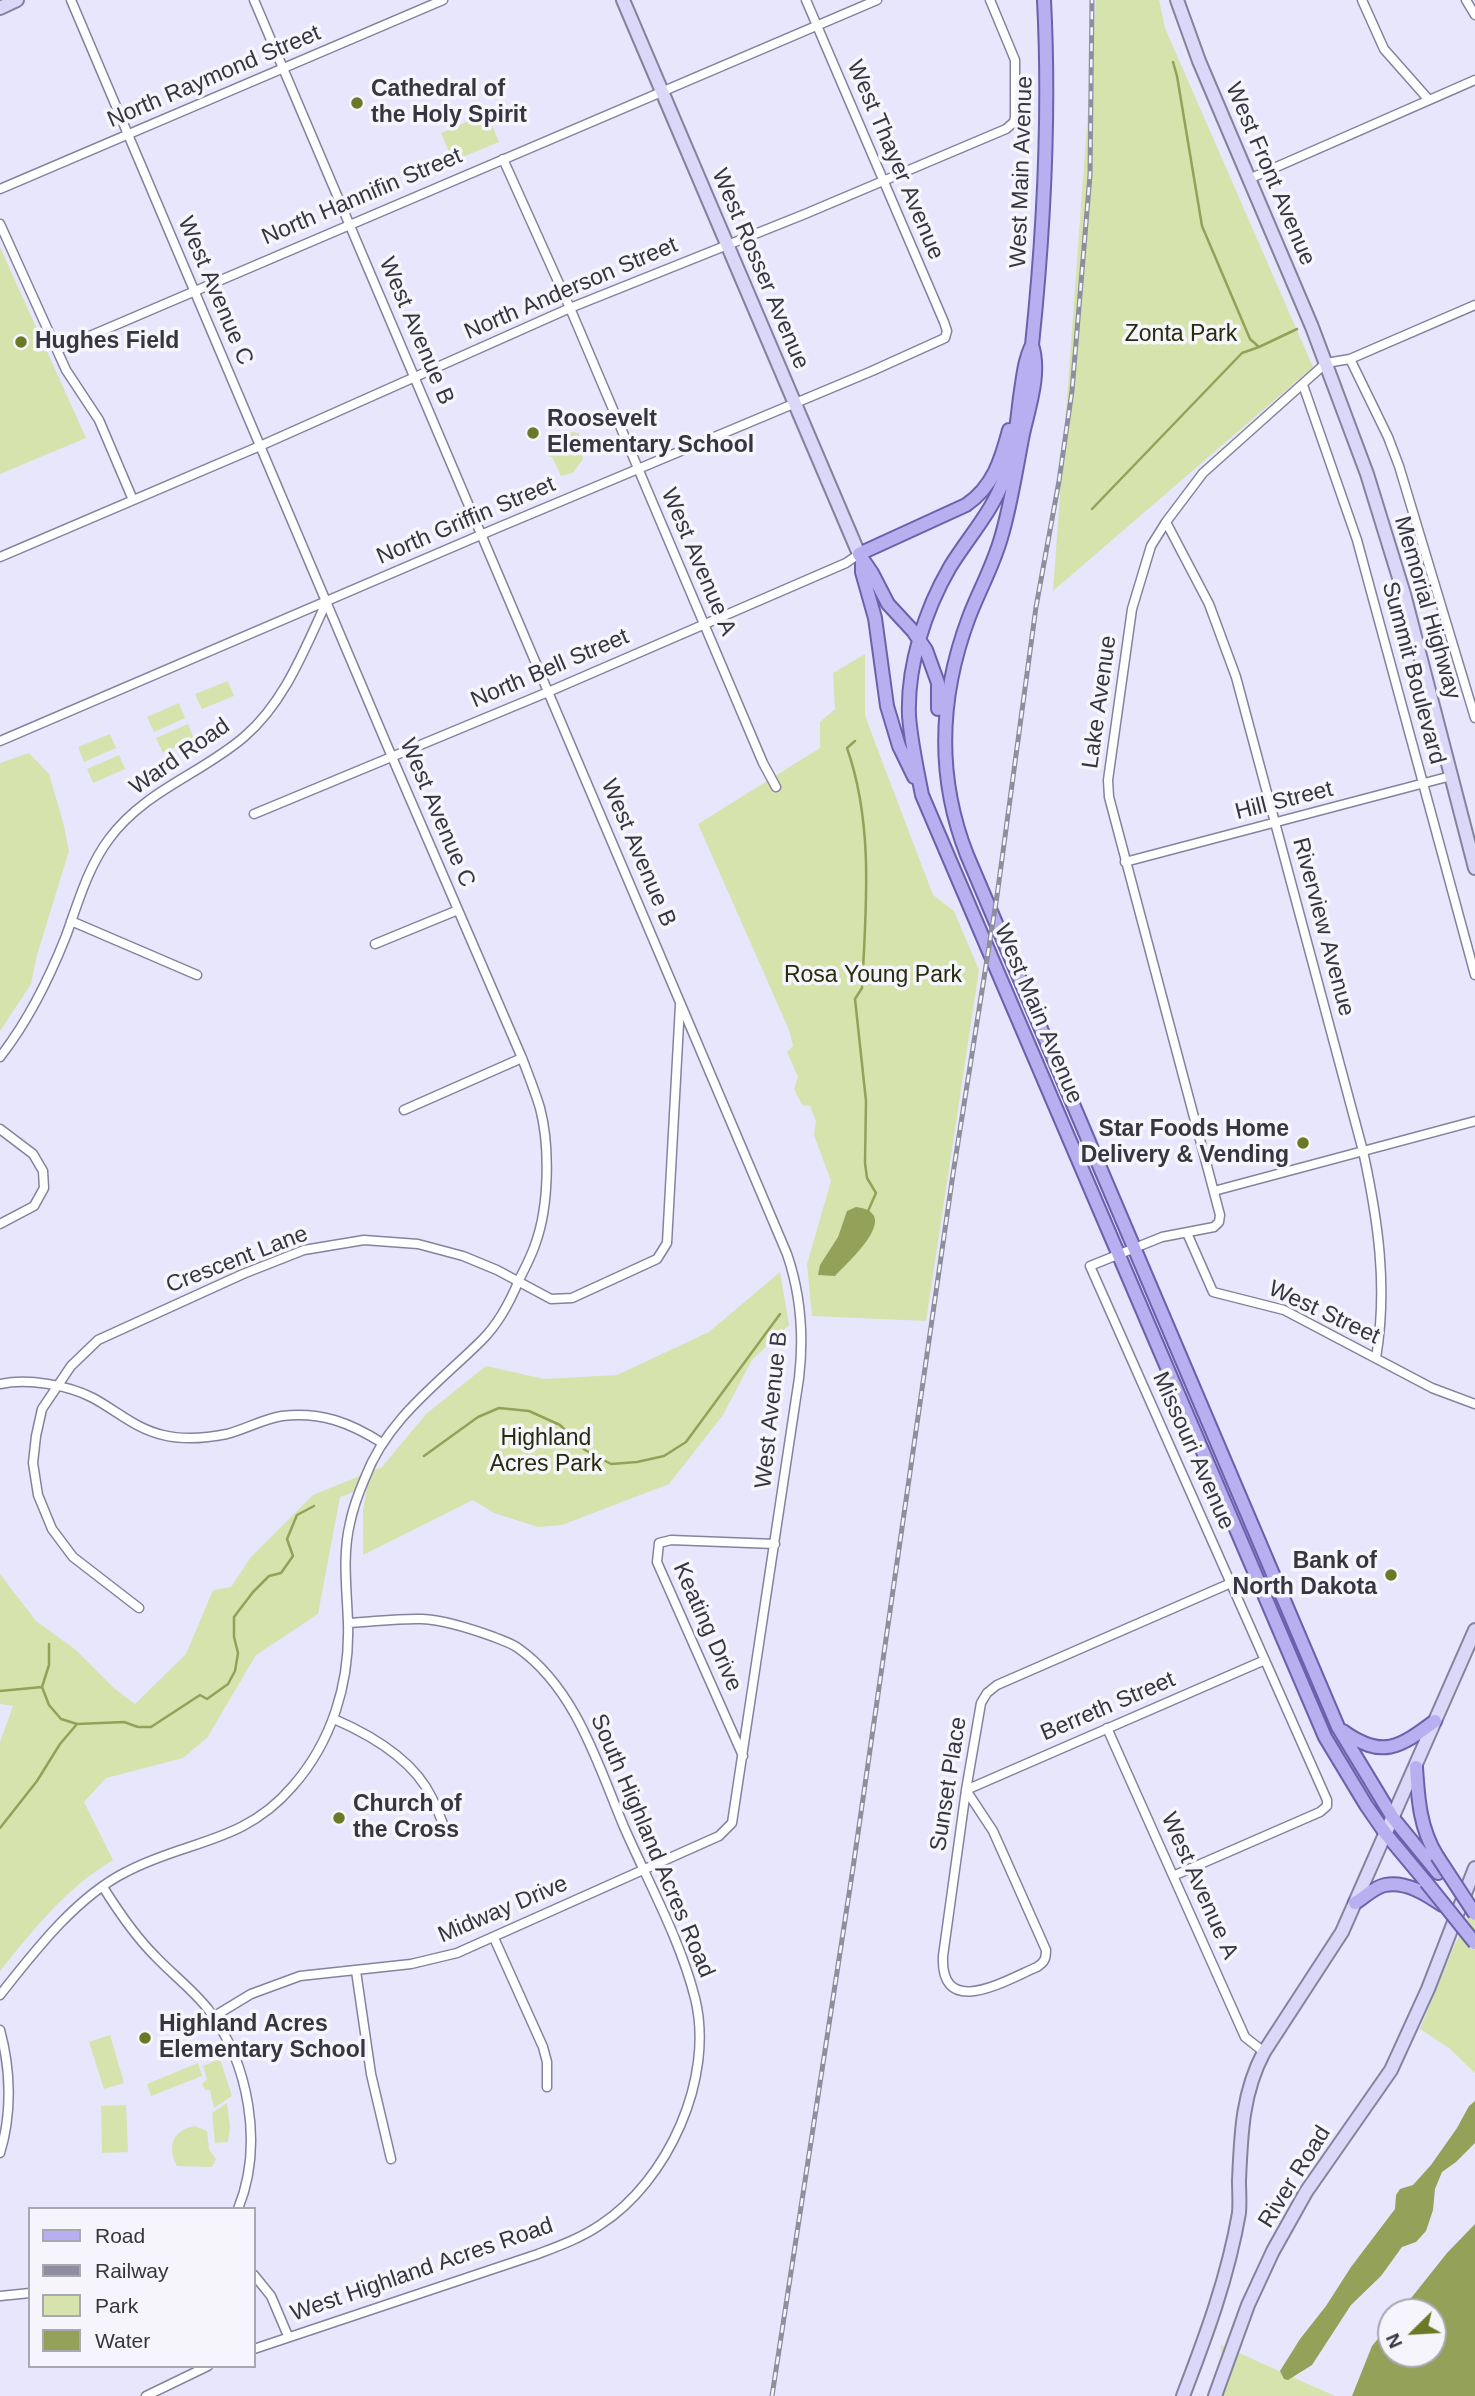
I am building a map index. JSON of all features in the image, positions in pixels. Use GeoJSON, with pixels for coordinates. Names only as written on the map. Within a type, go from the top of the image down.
{"type":"FeatureCollection","features":[{"type":"Feature","properties":{"kind":"main road","name":"West Main Avenue"},"geometry":{"type":"LineString","coordinates":[[1044,0],[1046,151],[1032,345],[1035,361],[1032,392],[1002,537],[958,649],[948,688],[944,754],[953,812],[972,867],[1338,1727],[1393,1818]]}},
{"type":"Feature","properties":{"kind":"main road","name":"West Main Avenue"},"geometry":{"type":"LineString","coordinates":[[1032,345],[1026,360],[1014,444],[1001,487],[987,514],[944,578],[920,640],[910,691],[909,714],[922,795],[1325,1737],[1386,1834]]}},
{"type":"Feature","properties":{"kind":"main road"},"geometry":{"type":"LineString","coordinates":[[860,558],[980,496],[1000,464],[1022,385]]}},
{"type":"Feature","properties":{"kind":"main road"},"geometry":{"type":"LineString","coordinates":[[860,558],[872,573],[888,604],[920,640],[931,660],[938,683],[938,768],[953,812]]}},
{"type":"Feature","properties":{"kind":"main road"},"geometry":{"type":"LineString","coordinates":[[860,558],[875,618],[889,716],[922,795]]}},
{"type":"Feature","properties":{"kind":"main road"},"geometry":{"type":"LineString","coordinates":[[1338,1727],[1357,1741],[1380,1749],[1406,1742],[1435,1721]]}},
{"type":"Feature","properties":{"kind":"main road"},"geometry":{"type":"LineString","coordinates":[[1416,1767],[1420,1813],[1426,1836],[1475,1916]]}},
{"type":"Feature","properties":{"kind":"main road"},"geometry":{"type":"LineString","coordinates":[[1393,1818],[1475,1916]]}},
{"type":"Feature","properties":{"kind":"main road"},"geometry":{"type":"LineString","coordinates":[[1386,1834],[1475,1943]]}},
{"type":"Feature","properties":{"kind":"main road"},"geometry":{"type":"LineString","coordinates":[[1356,1903],[1385,1885],[1408,1887],[1426,1893],[1448,1910]]}},
{"type":"Feature","properties":{"kind":"street"},"geometry":{"type":"LineString","coordinates":[[0,8],[17,0]]}},
{"type":"Feature","properties":{"kind":"street","name":"West Avenue C"},"geometry":{"type":"LineString","coordinates":[[0,1995],[67,1917],[103,1887],[134,1867],[226,1835],[258,1817],[285,1795],[323,1745],[334,1720],[342,1684],[348,1646],[344,1578],[349,1524],[366,1475],[382,1443],[399,1419],[485,1336],[510,1303],[537,1242],[545,1195],[547,1152],[540,1109],[522,1058],[71,0]]}},
{"type":"Feature","properties":{"kind":"street","name":"West Avenue B"},"geometry":{"type":"LineString","coordinates":[[254,0],[784,1247],[799,1300],[801,1364],[743,1756]]}},
{"type":"Feature","properties":{"kind":"street","name":"West Rosser Avenue"},"geometry":{"type":"LineString","coordinates":[[623,0],[860,558]]}},
{"type":"Feature","properties":{"kind":"street","name":"West Thayer Avenue"},"geometry":{"type":"LineString","coordinates":[[806,0],[944,322],[947,335]]}},
{"type":"Feature","properties":{"kind":"street","name":"North Hannifin Street"},"geometry":{"type":"LineString","coordinates":[[57,350],[877,0]]}},
{"type":"Feature","properties":{"kind":"street","name":"North Anderson Street"},"geometry":{"type":"LineString","coordinates":[[0,557],[260,446],[570,308],[1006,129],[1014,122],[1015,117],[1016,67],[1013,53],[990,0]]}},
{"type":"Feature","properties":{"kind":"street","name":"West Front Avenue"},"geometry":{"type":"LineString","coordinates":[[1177,0],[1188,35],[1326,363]]}},
{"type":"Feature","properties":{"kind":"street"},"geometry":{"type":"LineString","coordinates":[[1362,0],[1384,49],[1429,100]]}},
{"type":"Feature","properties":{"kind":"street"},"geometry":{"type":"LineString","coordinates":[[1466,0],[1475,15]]}},
{"type":"Feature","properties":{"kind":"street","name":"North Raymond Street"},"geometry":{"type":"LineString","coordinates":[[0,189],[440,1]]}},
{"type":"Feature","properties":{"kind":"street"},"geometry":{"type":"LineString","coordinates":[[1249,179],[1475,80]]}},
{"type":"Feature","properties":{"kind":"street","name":"West Avenue A"},"geometry":{"type":"LineString","coordinates":[[503,159],[570,308],[762,763],[776,787]]}},
{"type":"Feature","properties":{"kind":"street"},"geometry":{"type":"LineString","coordinates":[[0,224],[72,382],[99,420],[133,500]]}},
{"type":"Feature","properties":{"kind":"street"},"geometry":{"type":"LineString","coordinates":[[1326,363],[1350,359],[1475,305]]}},
{"type":"Feature","properties":{"kind":"street","name":"North Griffin Street"},"geometry":{"type":"LineString","coordinates":[[0,741],[928,347],[947,335]]}},
{"type":"Feature","properties":{"kind":"street"},"geometry":{"type":"LineString","coordinates":[[1350,359],[1399,466],[1475,718]]}},
{"type":"Feature","properties":{"kind":"street","name":"Lake Avenue"},"geometry":{"type":"LineString","coordinates":[[1187,1233],[1214,1227],[1219,1222],[1220,1215],[1109,797],[1108,780],[1132,609],[1151,546],[1203,473],[1326,363]]}},
{"type":"Feature","properties":{"kind":"street","name":"Memorial Highway"},"geometry":{"type":"LineString","coordinates":[[1326,363],[1367,474],[1404,594],[1475,868]]}},
{"type":"Feature","properties":{"kind":"street","name":"Summit Boulevard"},"geometry":{"type":"LineString","coordinates":[[1303,385],[1357,540],[1475,975]]}},
{"type":"Feature","properties":{"kind":"street","name":"Riverview Avenue"},"geometry":{"type":"LineString","coordinates":[[1166,522],[1209,604],[1236,677],[1363,1150],[1376,1211],[1381,1272],[1381,1331],[1376,1358]]}},
{"type":"Feature","properties":{"kind":"street","name":"North Bell Street"},"geometry":{"type":"LineString","coordinates":[[254,814],[860,558]]}},
{"type":"Feature","properties":{"kind":"street","name":"Ward Road"},"geometry":{"type":"LineString","coordinates":[[0,1057],[40,996],[95,863],[109,839],[148,799],[234,745],[269,711],[289,680],[327,601]]}},
{"type":"Feature","properties":{"kind":"street","name":"Hill Street"},"geometry":{"type":"LineString","coordinates":[[1125,862],[1451,776]]}},
{"type":"Feature","properties":{"kind":"street"},"geometry":{"type":"LineString","coordinates":[[375,944],[458,910]]}},
{"type":"Feature","properties":{"kind":"street"},"geometry":{"type":"LineString","coordinates":[[71,921],[197,975]]}},
{"type":"Feature","properties":{"kind":"street","name":"Crescent Lane"},"geometry":{"type":"LineString","coordinates":[[139,1608],[73,1557],[52,1529],[38,1495],[33,1463],[42,1409],[71,1366],[97,1340],[243,1274],[304,1250],[364,1240],[418,1244],[463,1256],[551,1299],[572,1298],[657,1259],[667,1243],[681,1002]]}},
{"type":"Feature","properties":{"kind":"street"},"geometry":{"type":"LineString","coordinates":[[404,1110],[522,1058]]}},
{"type":"Feature","properties":{"kind":"street"},"geometry":{"type":"LineString","coordinates":[[1214,1191],[1475,1121]]}},
{"type":"Feature","properties":{"kind":"street"},"geometry":{"type":"LineString","coordinates":[[0,1129],[33,1154],[43,1171],[44,1188],[34,1206],[0,1224]]}},
{"type":"Feature","properties":{"kind":"street"},"geometry":{"type":"LineString","coordinates":[[1118,1254],[1162,1237],[1187,1233]]}},
{"type":"Feature","properties":{"kind":"street","name":"West Street"},"geometry":{"type":"LineString","coordinates":[[1187,1233],[1213,1293],[1284,1310],[1432,1388],[1475,1404]]}},
{"type":"Feature","properties":{"kind":"street","name":"Missouri Avenue"},"geometry":{"type":"LineString","coordinates":[[1118,1254],[1090,1266],[1325,1795],[1327,1805],[1320,1812],[1173,1876]]}},
{"type":"Feature","properties":{"kind":"street"},"geometry":{"type":"LineString","coordinates":[[0,1384],[9,1382],[77,1390],[130,1422],[164,1435],[195,1438],[227,1434],[281,1416],[305,1414],[331,1418],[362,1430],[382,1443]]}},
{"type":"Feature","properties":{"kind":"street","name":"Keating Drive"},"geometry":{"type":"LineString","coordinates":[[743,1756],[657,1562],[659,1543],[671,1540],[775,1544]]}},
{"type":"Feature","properties":{"kind":"street","name":"Sunset Place"},"geometry":{"type":"LineString","coordinates":[[966,1790],[993,1831],[1046,1950],[1042,1964],[973,1993],[960,1990],[946,1977],[942,1962],[966,1790],[981,1703],[992,1689],[1231,1583]]}},
{"type":"Feature","properties":{"kind":"street","name":"South Highland Acres Road"},"geometry":{"type":"LineString","coordinates":[[348,1623],[423,1619],[475,1630],[516,1646],[543,1670],[576,1715],[682,1955],[696,2002],[699,2040],[695,2078],[685,2115],[670,2148],[633,2197],[601,2225]]}},
{"type":"Feature","properties":{"kind":"street"},"geometry":{"type":"LineString","coordinates":[[1183,2396],[1217,2303],[1232,2250],[1240,2208],[1238,2192],[1244,2104],[1254,2072],[1264,2052],[1327,1956],[1356,1903],[1435,1721],[1472,1645],[1475,1630]]}},
{"type":"Feature","properties":{"kind":"street","name":"Berreth Street"},"geometry":{"type":"LineString","coordinates":[[966,1790],[1265,1660]]}},
{"type":"Feature","properties":{"kind":"street"},"geometry":{"type":"LineString","coordinates":[[334,1720],[355,1728],[407,1763],[432,1796],[445,1829]]}},
{"type":"Feature","properties":{"kind":"street","name":"West Avenue A"},"geometry":{"type":"LineString","coordinates":[[1107,1728],[1245,2037],[1264,2052]]}},
{"type":"Feature","properties":{"kind":"street","name":"Midway Drive"},"geometry":{"type":"LineString","coordinates":[[213,2017],[251,1994],[300,1976],[426,1962],[457,1953],[719,1836],[732,1824],[743,1756]]}},
{"type":"Feature","properties":{"kind":"street","name":"River Road"},"geometry":{"type":"LineString","coordinates":[[1214,2396],[1248,2305],[1273,2251],[1306,2192],[1391,2070],[1428,1989],[1475,1868]]}},
{"type":"Feature","properties":{"kind":"street"},"geometry":{"type":"LineString","coordinates":[[103,1887],[135,1934],[213,2017],[233,2053],[247,2102],[250,2156],[238,2207]]}},
{"type":"Feature","properties":{"kind":"street"},"geometry":{"type":"LineString","coordinates":[[494,1938],[543,2047],[547,2062],[547,2087]]}},
{"type":"Feature","properties":{"kind":"street"},"geometry":{"type":"LineString","coordinates":[[356,1971],[371,2074],[391,2159]]}},
{"type":"Feature","properties":{"kind":"street"},"geometry":{"type":"LineString","coordinates":[[0,2030],[7,2066],[8,2098],[0,2153]]}},
{"type":"Feature","properties":{"kind":"street","name":"West Highland Acres Road"},"geometry":{"type":"LineString","coordinates":[[256,2348],[538,2254],[601,2225]]}},
{"type":"Feature","properties":{"kind":"street"},"geometry":{"type":"LineString","coordinates":[[256,2277],[271,2296],[288,2336]]}},
{"type":"Feature","properties":{"kind":"street"},"geometry":{"type":"LineString","coordinates":[[0,2296],[28,2293]]}},
{"type":"Feature","properties":{"kind":"street"},"geometry":{"type":"LineString","coordinates":[[146,2396],[204,2368]]}},
{"type":"Feature","properties":{"kind":"green space","name":"Zonta Park"},"geometry":{"type":"Polygon","coordinates":[[[1096,0],[1159,0],[1165,28],[1313,367],[1053,591],[1096,0]]]}},
{"type":"Feature","properties":{"kind":"green space"},"geometry":{"type":"Polygon","coordinates":[[[487,113],[499,142],[453,161],[441,133],[487,113]]]}},
{"type":"Feature","properties":{"kind":"green space","name":"Hughes Field"},"geometry":{"type":"Polygon","coordinates":[[[0,247],[86,438],[0,474],[0,247]]]}},
{"type":"Feature","properties":{"kind":"green space"},"geometry":{"type":"Polygon","coordinates":[[[570,432],[579,433],[583,459],[573,473],[561,476],[546,451],[552,437],[560,434],[565,438],[570,432]]]}},
{"type":"Feature","properties":{"kind":"green space","name":"Rosa Young Park"},"geometry":{"type":"Polygon","coordinates":[[[865,654],[865,715],[874,740],[933,895],[954,911],[979,970],[926,1321],[812,1316],[807,1264],[831,1181],[814,1135],[816,1121],[810,1106],[802,1105],[794,1089],[798,1077],[787,1052],[793,1046],[789,1030],[698,824],[820,748],[820,722],[835,709],[833,673],[865,654]]]}},
{"type":"Feature","properties":{"kind":"green space"},"geometry":{"type":"Polygon","coordinates":[[[228,681],[234,696],[202,709],[195,694],[228,681]]]}},
{"type":"Feature","properties":{"kind":"green space"},"geometry":{"type":"Polygon","coordinates":[[[179,703],[185,718],[154,732],[147,717],[179,703]]]}},
{"type":"Feature","properties":{"kind":"green space"},"geometry":{"type":"Polygon","coordinates":[[[188,724],[194,739],[163,753],[156,738],[188,724]]]}},
{"type":"Feature","properties":{"kind":"green space"},"geometry":{"type":"Polygon","coordinates":[[[110,734],[116,748],[84,762],[78,747],[110,734]]]}},
{"type":"Feature","properties":{"kind":"green space"},"geometry":{"type":"Polygon","coordinates":[[[29,753],[49,774],[69,851],[37,955],[31,984],[0,1031],[0,763],[29,753]]]}},
{"type":"Feature","properties":{"kind":"green space"},"geometry":{"type":"Polygon","coordinates":[[[119,755],[125,769],[93,783],[87,769],[119,755]]]}},
{"type":"Feature","properties":{"kind":"green space","name":"Highland Acres Park"},"geometry":{"type":"Polygon","coordinates":[[[780,1272],[789,1325],[752,1360],[723,1415],[669,1484],[562,1525],[538,1527],[494,1513],[473,1500],[363,1555],[363,1511],[367,1487],[340,1497],[318,1614],[256,1655],[207,1738],[183,1758],[106,1778],[84,1802],[113,1860],[66,1896],[0,1971],[0,1742],[13,1706],[0,1704],[0,1574],[36,1621],[76,1650],[115,1689],[135,1704],[186,1654],[213,1590],[231,1587],[251,1557],[313,1495],[382,1467],[426,1414],[486,1366],[544,1379],[617,1375],[709,1332],[780,1272]]]}},
{"type":"Feature","properties":{"kind":"green space"},"geometry":{"type":"Polygon","coordinates":[[[1475,1902],[1475,2073],[1449,2048],[1420,2029],[1475,1902]]]}},
{"type":"Feature","properties":{"kind":"green space"},"geometry":{"type":"Polygon","coordinates":[[[110,2035],[124,2083],[104,2089],[89,2042],[110,2035]]]}},
{"type":"Feature","properties":{"kind":"green space"},"geometry":{"type":"Polygon","coordinates":[[[220,2059],[232,2096],[214,2108],[210,2090],[205,2090],[202,2084],[207,2079],[203,2066],[220,2059]]]}},
{"type":"Feature","properties":{"kind":"green space"},"geometry":{"type":"Polygon","coordinates":[[[198,2063],[202,2076],[151,2096],[147,2084],[198,2063]]]}},
{"type":"Feature","properties":{"kind":"green space"},"geometry":{"type":"Polygon","coordinates":[[[227,2103],[230,2127],[228,2142],[215,2143],[212,2113],[227,2103]]]}},
{"type":"Feature","properties":{"kind":"green space"},"geometry":{"type":"Polygon","coordinates":[[[126,2105],[128,2152],[102,2153],[101,2106],[126,2105]]]}},
{"type":"Feature","properties":{"kind":"green space"},"geometry":{"type":"Polygon","coordinates":[[[195,2126],[207,2131],[209,2149],[216,2159],[212,2167],[177,2166],[174,2159],[172,2146],[177,2135],[195,2126]]]}},
{"type":"Feature","properties":{"kind":"green space"},"geometry":{"type":"Polygon","coordinates":[[[1221,2345],[1335,2396],[1215,2396],[1222,2379],[1221,2345]]]}},
{"type":"Feature","properties":{"kind":"water"},"geometry":{"type":"Polygon","coordinates":[[[856,1207],[869,1211],[875,1218],[874,1228],[860,1250],[835,1276],[818,1275],[820,1265],[838,1237],[847,1211],[856,1207]]]}},
{"type":"Feature","properties":{"kind":"water"},"geometry":{"type":"Polygon","coordinates":[[[1475,2101],[1475,2143],[1442,2172],[1435,2189],[1433,2210],[1426,2231],[1416,2242],[1402,2247],[1381,2276],[1351,2305],[1312,2365],[1288,2380],[1284,2379],[1280,2371],[1351,2267],[1395,2209],[1396,2195],[1400,2189],[1413,2185],[1431,2165],[1469,2106],[1475,2101]]]}},
{"type":"Feature","properties":{"kind":"water"},"geometry":{"type":"Polygon","coordinates":[[[1475,2224],[1475,2396],[1352,2396],[1372,2346],[1377,2340],[1377,2368],[1447,2368],[1447,2298],[1411,2298],[1447,2253],[1475,2224]]]}},
{"type":"Feature","properties":{"kind":"waterway"},"geometry":{"type":"LineString","coordinates":[[1173,62],[1202,226],[1250,339],[1259,347],[1297,329]]}},
{"type":"Feature","properties":{"kind":"waterway"},"geometry":{"type":"LineString","coordinates":[[1092,509],[1242,353],[1259,347]]}},
{"type":"Feature","properties":{"kind":"waterway"},"geometry":{"type":"LineString","coordinates":[[855,741],[847,748],[861,807],[866,867],[862,988],[855,999],[866,1101],[865,1163],[867,1178],[876,1193],[868,1211]]}},
{"type":"Feature","properties":{"kind":"waterway"},"geometry":{"type":"LineString","coordinates":[[424,1456],[478,1417],[499,1408],[529,1411],[560,1425],[585,1450],[611,1464],[664,1456],[686,1442],[780,1314]]}},
{"type":"Feature","properties":{"kind":"waterway"},"geometry":{"type":"LineString","coordinates":[[0,1828],[77,1724],[124,1722],[138,1727],[151,1727],[200,1695],[207,1699],[228,1684],[235,1671],[238,1653],[234,1637],[234,1617],[269,1576],[281,1573],[293,1556],[287,1539],[297,1515],[314,1506]]}},
{"type":"Feature","properties":{"kind":"waterway"},"geometry":{"type":"LineString","coordinates":[[49,1644],[49,1665],[42,1687],[49,1705],[61,1719],[77,1724]]}},
{"type":"Feature","properties":{"kind":"waterway"},"geometry":{"type":"LineString","coordinates":[[0,1691],[42,1687]]}},
{"type":"Feature","properties":{"kind":"railway"},"geometry":{"type":"LineString","coordinates":[[772,2396],[853,1868],[953,1174],[997,896],[1036,607],[1072,391],[1090,175],[1092,0]]}},
{"type":"Feature","properties":{"kind":"place","name":"Cathedral of the Holy Spirit"},"geometry":{"type":"Point","coordinates":[357,103]}},
{"type":"Feature","properties":{"kind":"place","name":"Hughes Field"},"geometry":{"type":"Point","coordinates":[21,342]}},
{"type":"Feature","properties":{"kind":"place","name":"Roosevelt Elementary School"},"geometry":{"type":"Point","coordinates":[533,433]}},
{"type":"Feature","properties":{"kind":"place","name":"Star Foods Home Delivery & Vending"},"geometry":{"type":"Point","coordinates":[1303,1143]}},
{"type":"Feature","properties":{"kind":"place","name":"Bank of North Dakota"},"geometry":{"type":"Point","coordinates":[1391,1575]}},
{"type":"Feature","properties":{"kind":"place","name":"Church of the Cross"},"geometry":{"type":"Point","coordinates":[339,1818]}},
{"type":"Feature","properties":{"kind":"place","name":"Highland Acres Elementary School"},"geometry":{"type":"Point","coordinates":[145,2038]}}]}
